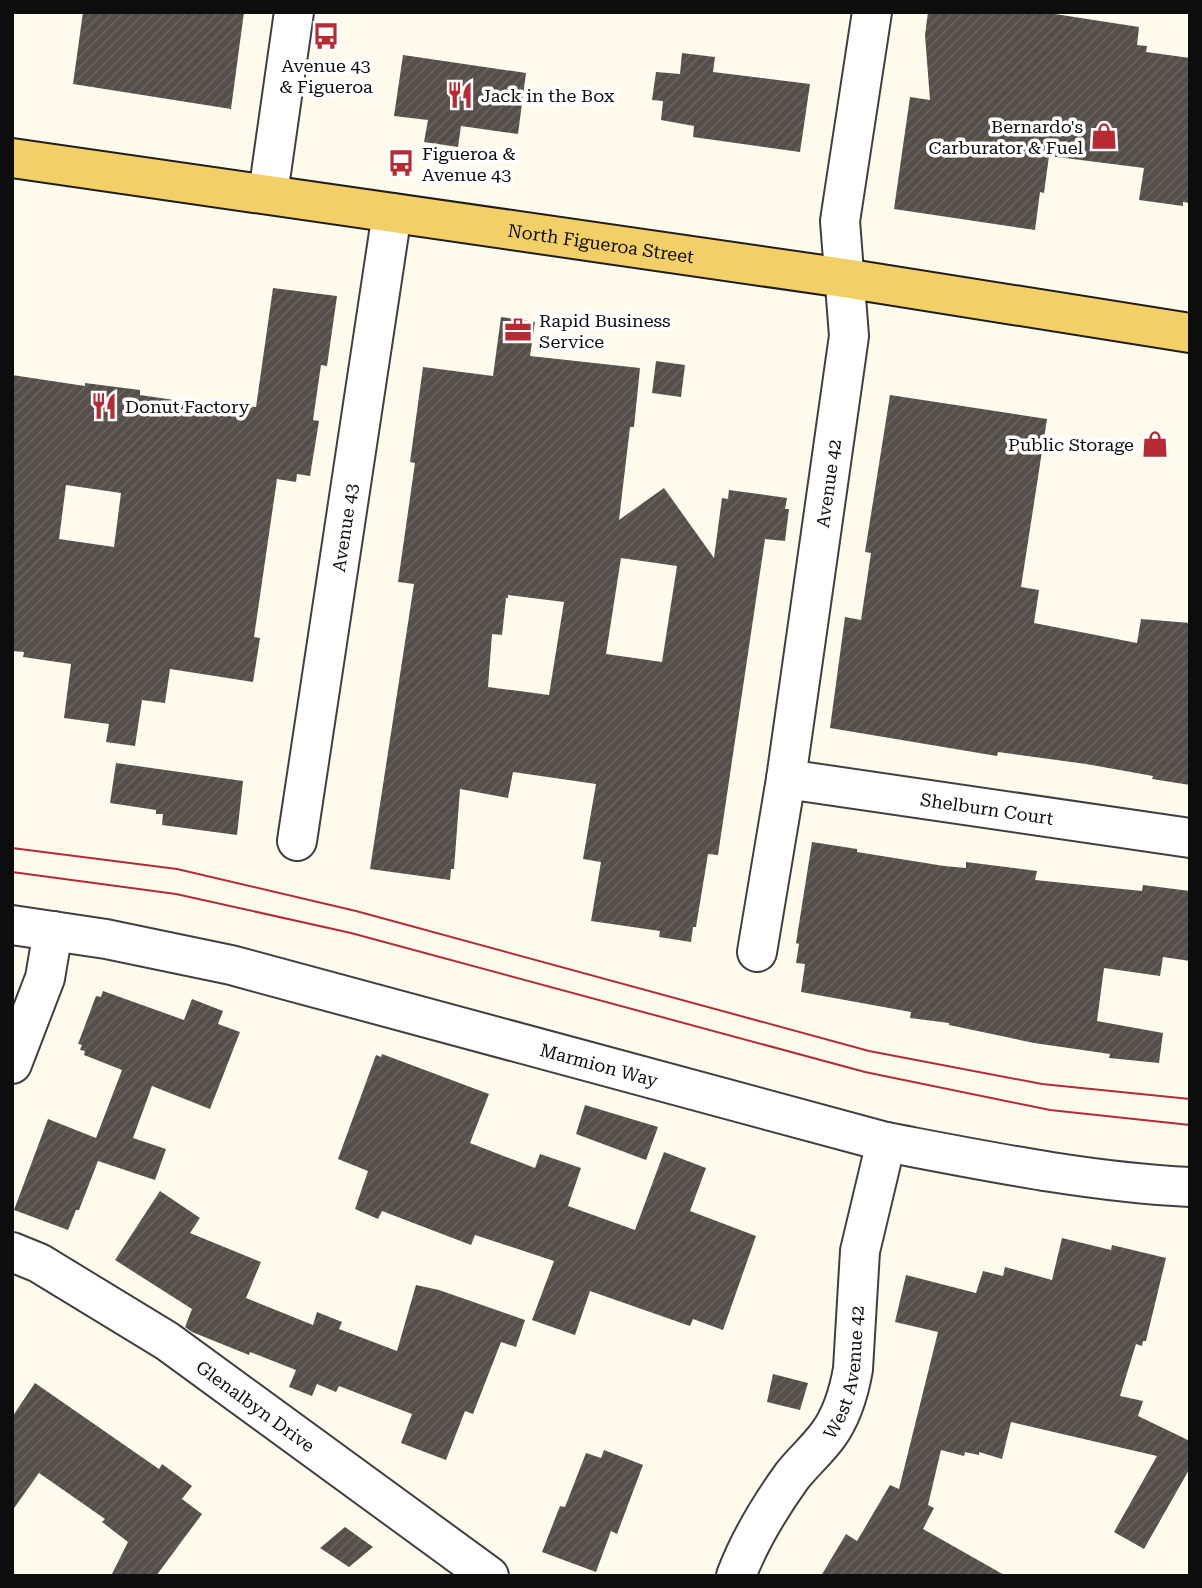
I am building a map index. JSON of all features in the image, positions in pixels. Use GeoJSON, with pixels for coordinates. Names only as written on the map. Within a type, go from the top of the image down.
{"type":"FeatureCollection","features":[{"type":"Feature","properties":{"kind":"main road","name":"North Figueroa Street"},"geometry":{"type":"LineString","coordinates":[[12,158],[844,278],[1190,333]]}},
{"type":"Feature","properties":{"kind":"street"},"geometry":{"type":"LineString","coordinates":[[268,194],[294,12]]}},
{"type":"Feature","properties":{"kind":"street","name":"Avenue 42"},"geometry":{"type":"LineString","coordinates":[[757,952],[786,779],[849,336],[840,221],[872,12]]}},
{"type":"Feature","properties":{"kind":"street","name":"Avenue 43"},"geometry":{"type":"LineString","coordinates":[[298,841],[392,213]]}},
{"type":"Feature","properties":{"kind":"street","name":"Shelburn Court"},"geometry":{"type":"LineString","coordinates":[[786,779],[1190,838]]}},
{"type":"Feature","properties":{"kind":"street","name":"Marmion Way"},"geometry":{"type":"LineString","coordinates":[[12,925],[106,939],[231,965],[886,1142],[1111,1180],[1190,1187]]}},
{"type":"Feature","properties":{"kind":"street"},"geometry":{"type":"LineString","coordinates":[[12,1064],[45,978],[53,931]]}},
{"type":"Feature","properties":{"kind":"street","name":"West Avenue 42"},"geometry":{"type":"LineString","coordinates":[[736,1576],[760,1524],[793,1475],[828,1436],[850,1388],[860,1251],[886,1142]]}},
{"type":"Feature","properties":{"kind":"street","name":"Glenalbyn Drive"},"geometry":{"type":"LineString","coordinates":[[12,1252],[38,1263],[167,1341],[489,1576]]}},
{"type":"Feature","properties":{"kind":"building"},"geometry":{"type":"Polygon","coordinates":[[[83,12],[244,12],[231,109],[73,84],[83,12]]]}},
{"type":"Feature","properties":{"kind":"building"},"geometry":{"type":"Polygon","coordinates":[[[928,12],[1042,12],[1139,27],[1137,45],[1147,46],[1146,52],[1190,58],[1190,203],[1183,202],[1183,206],[1139,200],[1144,168],[1049,156],[1044,193],[1040,192],[1035,230],[894,209],[910,97],[930,100],[925,35],[928,12]]]}},
{"type":"Feature","properties":{"kind":"building"},"geometry":{"type":"Polygon","coordinates":[[[682,53],[715,57],[713,72],[810,84],[800,152],[693,137],[694,126],[661,120],[663,101],[652,100],[656,72],[680,74],[682,53]]]}},
{"type":"Feature","properties":{"kind":"building","name":"Jack in the Box"},"geometry":{"type":"Polygon","coordinates":[[[403,55],[526,73],[518,134],[461,126],[458,147],[424,142],[428,120],[394,116],[403,55]]]}},
{"type":"Feature","properties":{"kind":"building"},"geometry":{"type":"Polygon","coordinates":[[[273,288],[337,296],[327,366],[321,365],[313,420],[319,421],[310,476],[297,474],[296,482],[277,479],[254,637],[260,638],[253,682],[170,669],[165,703],[142,700],[135,746],[106,742],[109,724],[64,718],[71,664],[23,657],[24,652],[12,651],[12,375],[85,386],[85,383],[140,390],[140,395],[236,409],[237,404],[256,407],[273,288]],[[66,485],[59,539],[114,547],[121,493],[66,485]]]}},
{"type":"Feature","properties":{"kind":"building"},"geometry":{"type":"Polygon","coordinates":[[[501,317],[535,322],[530,356],[640,368],[634,427],[630,427],[619,520],[664,488],[714,558],[722,498],[728,499],[729,490],[787,498],[785,509],[789,509],[785,541],[765,539],[718,855],[708,854],[691,942],[659,937],[660,931],[591,921],[601,862],[583,859],[596,784],[513,772],[508,798],[460,789],[454,869],[451,869],[450,880],[370,869],[414,584],[398,582],[415,463],[410,462],[423,367],[493,376],[501,317]],[[621,558],[606,654],[662,662],[677,566],[621,558]],[[508,595],[502,635],[492,634],[488,687],[549,695],[564,602],[508,595]]]}},
{"type":"Feature","properties":{"kind":"building"},"geometry":{"type":"Polygon","coordinates":[[[656,361],[685,365],[681,397],[652,393],[656,361]]]}},
{"type":"Feature","properties":{"kind":"building"},"geometry":{"type":"Polygon","coordinates":[[[890,395],[1047,419],[1021,587],[1039,590],[1034,623],[1137,643],[1141,619],[1190,623],[1190,785],[1086,764],[998,752],[997,756],[830,728],[845,617],[861,620],[871,553],[865,552],[890,395]]]}},
{"type":"Feature","properties":{"kind":"building"},"geometry":{"type":"Polygon","coordinates":[[[116,763],[243,781],[237,835],[162,825],[163,814],[156,814],[156,810],[110,803],[116,763]]]}},
{"type":"Feature","properties":{"kind":"building"},"geometry":{"type":"Polygon","coordinates":[[[812,842],[944,866],[966,868],[966,862],[1037,871],[1035,880],[1142,891],[1143,885],[1190,891],[1190,961],[1163,957],[1160,976],[1104,968],[1097,1021],[1163,1033],[1159,1063],[1109,1058],[1110,1054],[1034,1043],[949,1023],[910,1018],[911,1012],[801,992],[805,964],[796,963],[799,944],[796,943],[812,842]]]}},
{"type":"Feature","properties":{"kind":"building"},"geometry":{"type":"Polygon","coordinates":[[[103,991],[184,1020],[192,999],[223,1011],[218,1024],[240,1032],[210,1109],[152,1086],[133,1138],[166,1149],[155,1180],[98,1161],[79,1210],[76,1210],[68,1230],[14,1210],[48,1119],[96,1138],[122,1070],[84,1055],[85,1051],[80,1050],[82,1045],[78,1044],[96,996],[101,997],[103,991]]]}},
{"type":"Feature","properties":{"kind":"building"},"geometry":{"type":"Polygon","coordinates":[[[382,1054],[489,1094],[470,1143],[535,1168],[540,1154],[581,1168],[568,1206],[635,1230],[664,1152],[706,1168],[690,1211],[756,1236],[723,1330],[693,1319],[690,1326],[590,1291],[575,1335],[532,1320],[554,1261],[475,1235],[471,1245],[382,1211],[378,1219],[355,1209],[368,1171],[338,1159],[376,1055],[381,1057],[382,1054]]]}},
{"type":"Feature","properties":{"kind":"building"},"geometry":{"type":"Polygon","coordinates":[[[585,1105],[658,1127],[646,1160],[576,1134],[585,1105]]]}},
{"type":"Feature","properties":{"kind":"building"},"geometry":{"type":"Polygon","coordinates":[[[160,1191],[200,1218],[190,1233],[261,1262],[246,1298],[313,1325],[317,1312],[342,1322],[339,1329],[397,1351],[416,1285],[439,1290],[525,1320],[516,1347],[501,1342],[473,1414],[465,1411],[446,1460],[401,1443],[412,1414],[339,1386],[336,1392],[317,1384],[312,1396],[289,1387],[296,1370],[250,1352],[249,1355],[185,1327],[192,1309],[115,1260],[160,1191]]]}},
{"type":"Feature","properties":{"kind":"building"},"geometry":{"type":"Polygon","coordinates":[[[1062,1238],[1111,1250],[1112,1245],[1166,1258],[1146,1341],[1143,1341],[1142,1346],[1136,1344],[1120,1396],[1143,1401],[1138,1416],[1190,1441],[1190,1468],[1144,1549],[1114,1532],[1157,1456],[1011,1422],[1002,1459],[979,1452],[979,1455],[965,1452],[964,1456],[941,1450],[928,1505],[934,1508],[923,1529],[1006,1576],[821,1576],[846,1534],[857,1541],[890,1485],[899,1489],[938,1332],[895,1322],[906,1275],[976,1293],[983,1271],[1003,1276],[1005,1267],[1052,1280],[1062,1238]]]}},
{"type":"Feature","properties":{"kind":"building"},"geometry":{"type":"Polygon","coordinates":[[[773,1374],[808,1383],[800,1410],[767,1402],[773,1374]]]}},
{"type":"Feature","properties":{"kind":"building"},"geometry":{"type":"Polygon","coordinates":[[[35,1383],[159,1469],[162,1464],[192,1486],[182,1499],[202,1514],[156,1576],[111,1576],[128,1542],[102,1522],[105,1519],[39,1473],[12,1511],[12,1417],[35,1383]]]}},
{"type":"Feature","properties":{"kind":"building"},"geometry":{"type":"Polygon","coordinates":[[[604,1450],[643,1465],[617,1534],[611,1531],[596,1572],[542,1552],[560,1506],[565,1507],[586,1453],[601,1458],[604,1450]]]}},
{"type":"Feature","properties":{"kind":"building"},"geometry":{"type":"Polygon","coordinates":[[[345,1527],[373,1547],[349,1567],[320,1548],[345,1527]]]}},
{"type":"Feature","properties":{"kind":"tram line"},"geometry":{"type":"LineString","coordinates":[[12,848],[177,869],[356,911],[869,1051],[1042,1084],[1190,1099]]}},
{"type":"Feature","properties":{"kind":"tram line"},"geometry":{"type":"LineString","coordinates":[[12,872],[176,894],[351,933],[865,1072],[1050,1110],[1190,1125]]}},
{"type":"Feature","properties":{"kind":"place","name":"Avenue 43 & Figueroa"},"geometry":{"type":"Point","coordinates":[326,36]}},
{"type":"Feature","properties":{"kind":"place","name":"Jack in the Box"},"geometry":{"type":"Point","coordinates":[460,95]}},
{"type":"Feature","properties":{"kind":"place","name":"Bernardo's Carburator & Fuel"},"geometry":{"type":"Point","coordinates":[1104,136]}},
{"type":"Feature","properties":{"kind":"place","name":"Figueroa & Avenue 43"},"geometry":{"type":"Point","coordinates":[401,163]}},
{"type":"Feature","properties":{"kind":"place","name":"Rapid Business Service"},"geometry":{"type":"Point","coordinates":[518,330]}},
{"type":"Feature","properties":{"kind":"place","name":"Donut Factory"},"geometry":{"type":"Point","coordinates":[104,406]}},
{"type":"Feature","properties":{"kind":"place","name":"Public Storage"},"geometry":{"type":"Point","coordinates":[1155,444]}}]}
